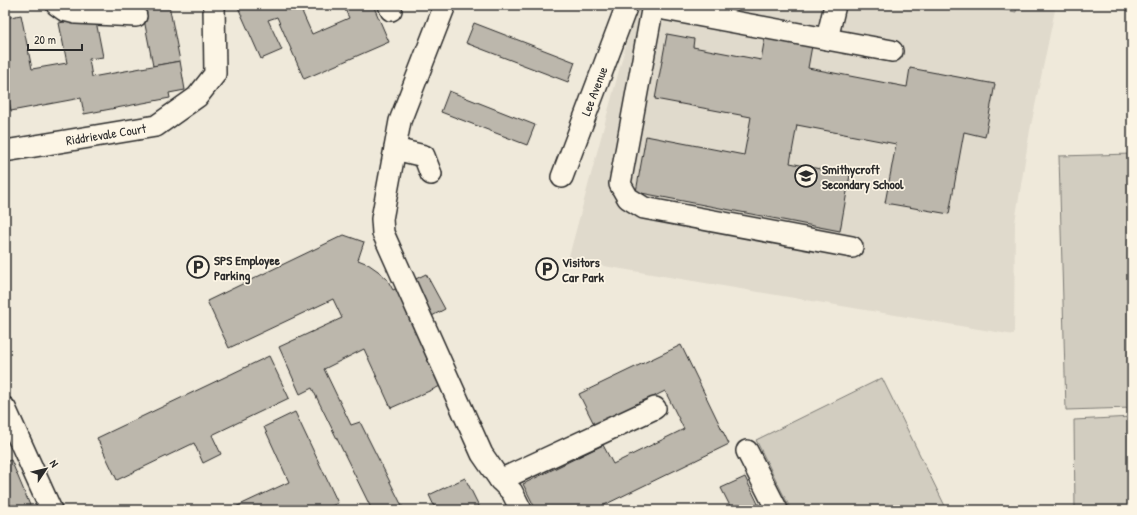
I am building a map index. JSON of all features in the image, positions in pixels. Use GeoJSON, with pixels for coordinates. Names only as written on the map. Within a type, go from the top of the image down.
{"type":"FeatureCollection","features":[{"type":"Feature","properties":{"kind":"street"},"geometry":{"type":"LineString","coordinates":[[57,5],[64,10],[76,13],[136,16]]}},
{"type":"Feature","properties":{"kind":"street","name":"Riddrievale Court"},"geometry":{"type":"LineString","coordinates":[[5,151],[156,126],[168,118],[197,97],[214,74],[214,5]]}},
{"type":"Feature","properties":{"kind":"street"},"geometry":{"type":"LineString","coordinates":[[445,5],[400,121],[382,219],[383,233],[482,454],[500,480],[512,492],[521,510]]}},
{"type":"Feature","properties":{"kind":"street","name":"Lee Avenue"},"geometry":{"type":"LineString","coordinates":[[562,177],[627,5]]}},
{"type":"Feature","properties":{"kind":"street"},"geometry":{"type":"LineString","coordinates":[[827,39],[835,5]]}},
{"type":"Feature","properties":{"kind":"street"},"geometry":{"type":"LineString","coordinates":[[852,247],[644,208],[628,198],[620,184],[653,6],[892,52]]}},
{"type":"Feature","properties":{"kind":"street"},"geometry":{"type":"LineString","coordinates":[[395,149],[424,156],[431,174]]}},
{"type":"Feature","properties":{"kind":"street"},"geometry":{"type":"LineString","coordinates":[[5,408],[51,510]]}},
{"type":"Feature","properties":{"kind":"street"},"geometry":{"type":"LineString","coordinates":[[500,480],[655,408]]}},
{"type":"Feature","properties":{"kind":"street"},"geometry":{"type":"LineString","coordinates":[[747,450],[777,510]]}},
{"type":"Feature","properties":{"kind":"shaded area","name":"Smithycroft Secondary School"},"geometry":{"type":"Polygon","coordinates":[[[637,5],[1056,5],[1030,130],[1015,222],[1014,335],[568,260],[637,5]]]}},
{"type":"Feature","properties":{"kind":"shaded area"},"geometry":{"type":"Polygon","coordinates":[[[978,5],[1017,5],[1016,12],[978,5]]]}},
{"type":"Feature","properties":{"kind":"shaded area"},"geometry":{"type":"Polygon","coordinates":[[[1132,154],[1132,408],[1066,410],[1059,156],[1132,154]]]}},
{"type":"Feature","properties":{"kind":"shaded area"},"geometry":{"type":"Polygon","coordinates":[[[882,378],[947,510],[791,510],[756,440],[882,378]]]}},
{"type":"Feature","properties":{"kind":"shaded area"},"geometry":{"type":"Polygon","coordinates":[[[1132,417],[1132,510],[1075,510],[1074,420],[1132,417]]]}},
{"type":"Feature","properties":{"kind":"building"},"geometry":{"type":"Polygon","coordinates":[[[128,5],[169,5],[180,61],[153,66],[142,9],[129,11],[128,5]]]}},
{"type":"Feature","properties":{"kind":"building"},"geometry":{"type":"Polygon","coordinates":[[[237,5],[303,5],[300,7],[312,34],[349,18],[343,5],[373,5],[389,42],[304,79],[277,17],[268,20],[282,50],[261,59],[237,5]]]}},
{"type":"Feature","properties":{"kind":"building"},"geometry":{"type":"Polygon","coordinates":[[[21,15],[32,69],[67,63],[59,23],[95,16],[103,57],[89,59],[92,77],[180,61],[185,90],[169,93],[170,98],[84,114],[81,98],[11,111],[5,80],[5,18],[21,15]]]}},
{"type":"Feature","properties":{"kind":"building"},"geometry":{"type":"Polygon","coordinates":[[[474,23],[575,62],[568,82],[466,43],[474,23]]]}},
{"type":"Feature","properties":{"kind":"building"},"geometry":{"type":"Polygon","coordinates":[[[766,31],[813,40],[808,68],[907,87],[910,68],[995,84],[985,137],[964,132],[949,214],[885,203],[896,144],[797,125],[790,163],[850,175],[840,231],[636,192],[646,136],[744,155],[751,117],[655,99],[667,34],[694,39],[693,47],[761,60],[766,31]]]}},
{"type":"Feature","properties":{"kind":"building"},"geometry":{"type":"Polygon","coordinates":[[[449,91],[535,125],[527,145],[441,112],[449,91]]]}},
{"type":"Feature","properties":{"kind":"building"},"geometry":{"type":"Polygon","coordinates":[[[344,235],[364,242],[358,260],[368,264],[378,271],[387,279],[393,290],[426,274],[445,309],[417,324],[445,384],[391,408],[364,349],[324,369],[351,425],[360,422],[404,510],[372,510],[312,388],[300,394],[279,347],[342,318],[333,299],[229,348],[207,301],[344,235]]]}},
{"type":"Feature","properties":{"kind":"building"},"geometry":{"type":"Polygon","coordinates":[[[681,345],[729,444],[594,510],[536,510],[523,484],[603,445],[613,464],[684,429],[665,391],[595,426],[579,394],[681,345]]]}},
{"type":"Feature","properties":{"kind":"building"},"geometry":{"type":"Polygon","coordinates":[[[269,356],[289,398],[212,435],[221,454],[203,463],[194,443],[117,480],[97,438],[269,356]]]}},
{"type":"Feature","properties":{"kind":"building"},"geometry":{"type":"Polygon","coordinates":[[[295,412],[338,503],[323,510],[229,510],[289,482],[264,427],[295,412]]]}},
{"type":"Feature","properties":{"kind":"building"},"geometry":{"type":"Polygon","coordinates":[[[11,460],[32,510],[5,510],[5,462],[11,460]]]}},
{"type":"Feature","properties":{"kind":"building"},"geometry":{"type":"Polygon","coordinates":[[[745,477],[761,510],[732,510],[721,488],[745,477]]]}},
{"type":"Feature","properties":{"kind":"building"},"geometry":{"type":"Polygon","coordinates":[[[465,478],[481,510],[436,510],[429,495],[465,478]]]}},
{"type":"Feature","properties":{"kind":"place","name":"Smithycroft Secondary School"},"geometry":{"type":"Point","coordinates":[806,176]}},
{"type":"Feature","properties":{"kind":"place","name":"SPS Employee Parking"},"geometry":{"type":"Point","coordinates":[198,267]}},
{"type":"Feature","properties":{"kind":"place","name":"Visitors Car Park"},"geometry":{"type":"Point","coordinates":[547,269]}}]}
